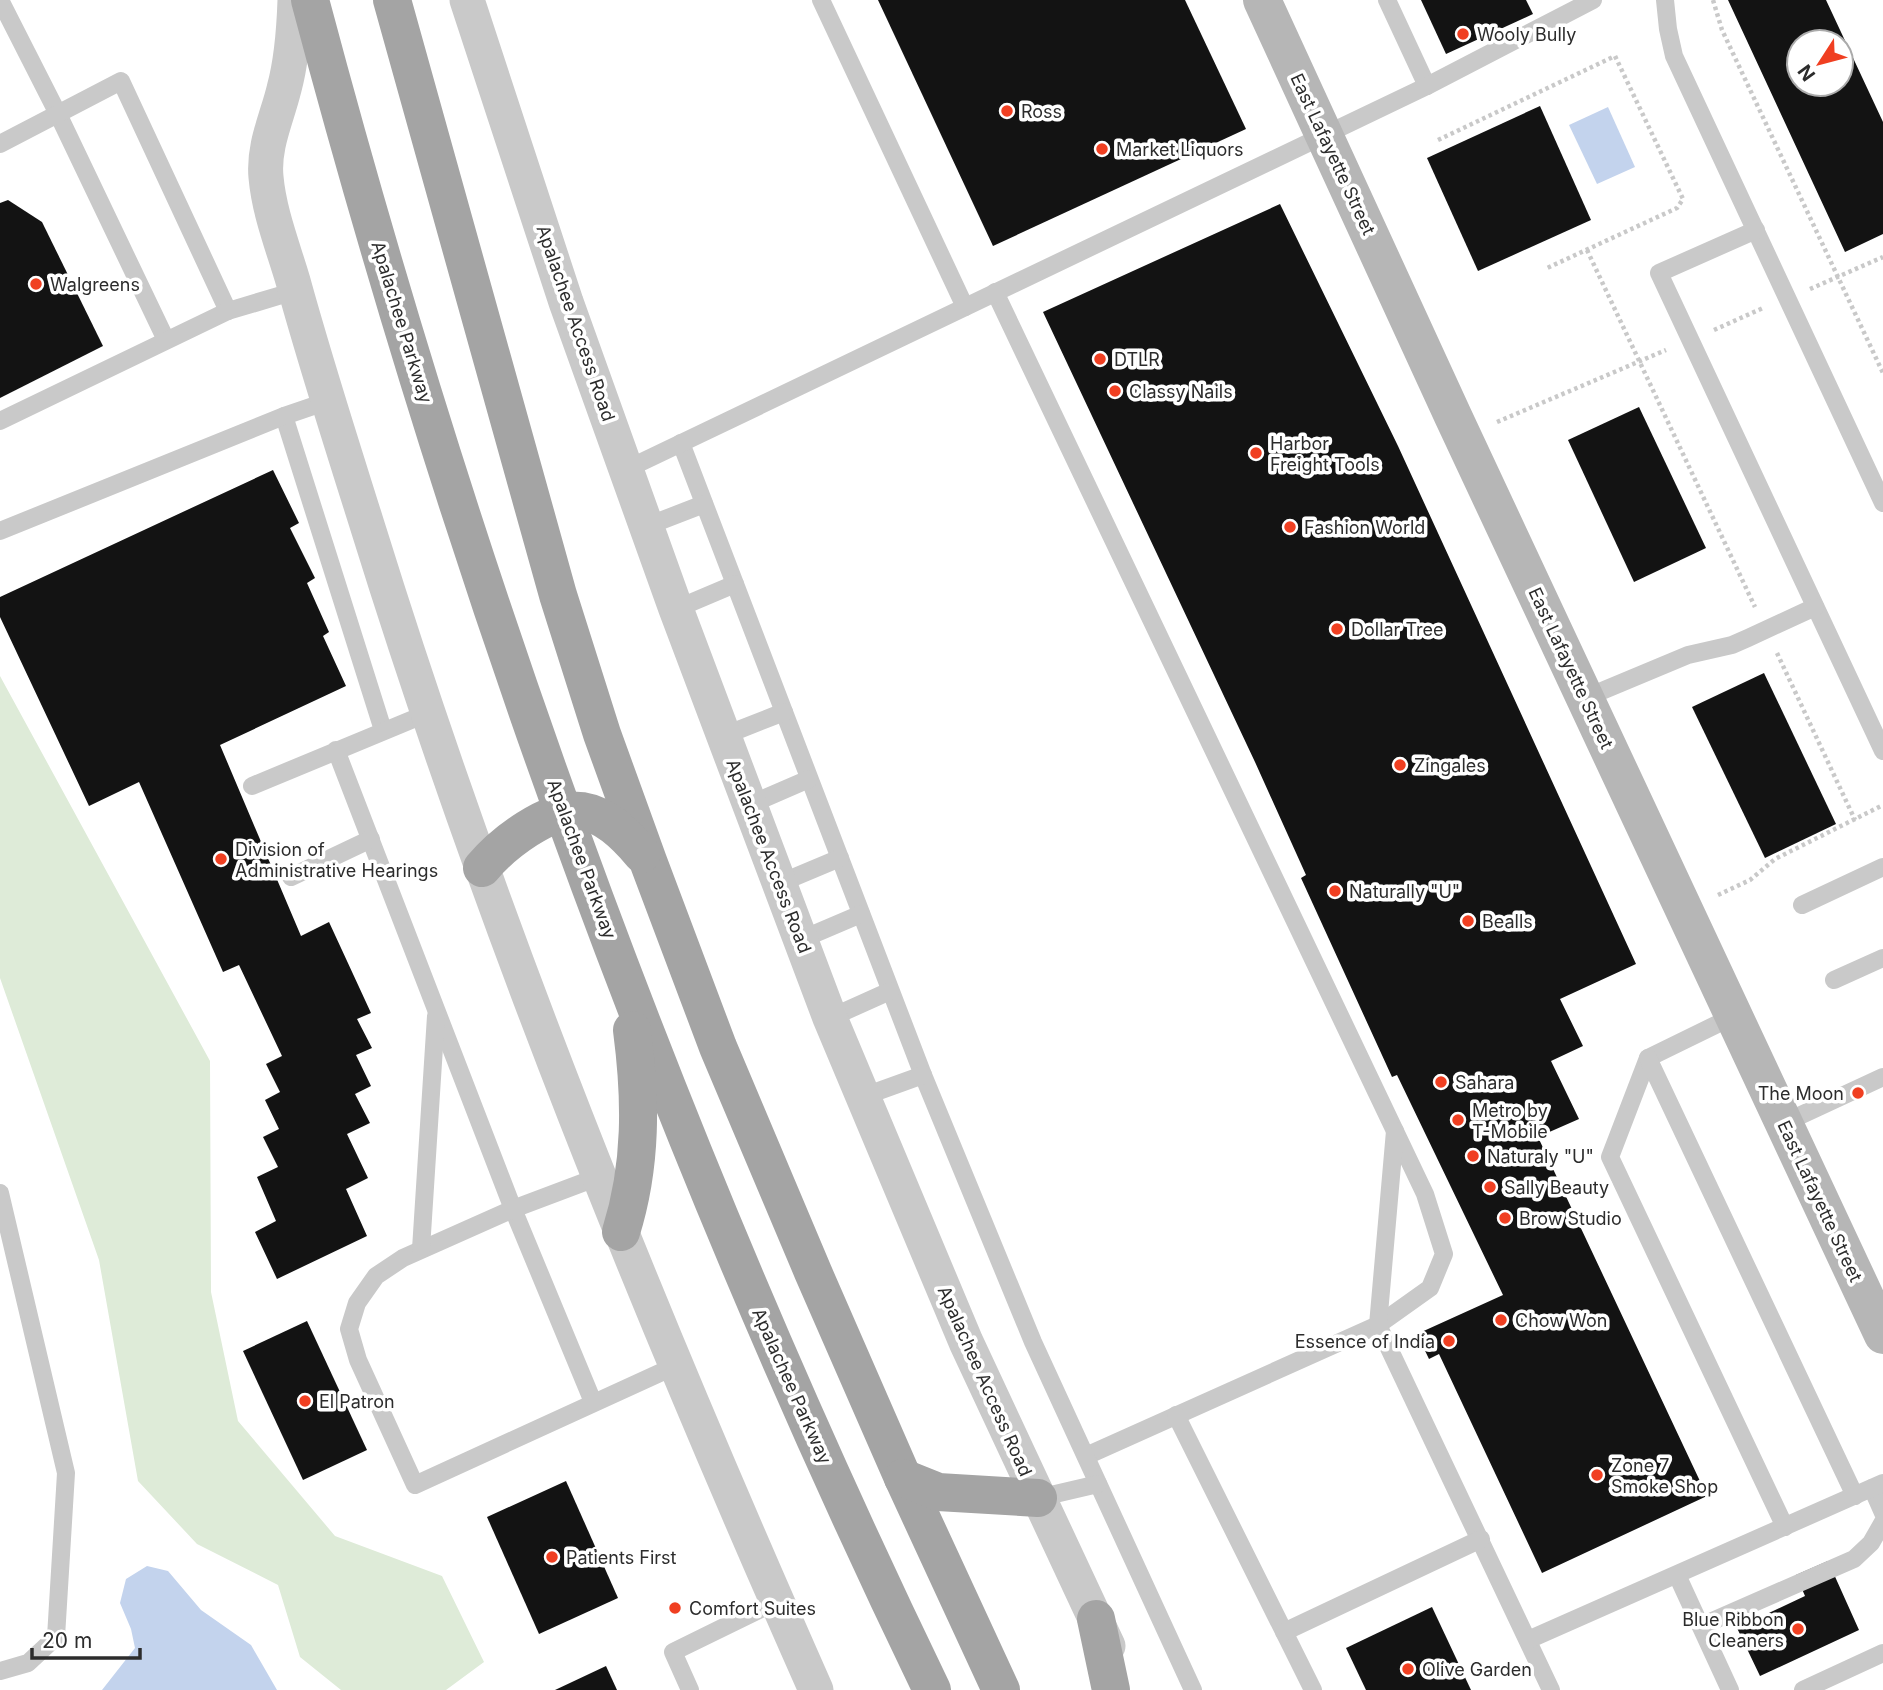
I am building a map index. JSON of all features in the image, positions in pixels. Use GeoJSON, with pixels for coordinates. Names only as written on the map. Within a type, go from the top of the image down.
{"type":"FeatureCollection","features":[{"type":"Feature","properties":{"kind":"main road","name":"Apalachee Parkway"},"geometry":{"type":"LineString","coordinates":[[310,0],[377,240],[447,470],[564,813],[686,1134],[760,1315],[863,1545],[932,1690]]}},
{"type":"Feature","properties":{"kind":"main road"},"geometry":{"type":"LineString","coordinates":[[392,0],[558,595],[602,734],[648,862],[718,1047],[903,1478],[1002,1690]]}},
{"type":"Feature","properties":{"kind":"main road"},"geometry":{"type":"LineString","coordinates":[[482,868],[498,850],[522,832],[564,813],[584,811],[606,820],[627,838],[648,862]]}},
{"type":"Feature","properties":{"kind":"main road"},"geometry":{"type":"LineString","coordinates":[[620,962],[635,1055],[639,1128],[633,1189],[621,1232]]}},
{"type":"Feature","properties":{"kind":"main road"},"geometry":{"type":"LineString","coordinates":[[903,1478],[922,1488],[938,1492],[1038,1497]]}},
{"type":"Feature","properties":{"kind":"main road"},"geometry":{"type":"LineString","coordinates":[[1096,1619],[1111,1690]]}},
{"type":"Feature","properties":{"kind":"street"},"geometry":{"type":"LineString","coordinates":[[295,0],[290,64],[265,159],[269,194],[328,401],[428,713],[482,868],[598,1177],[675,1366],[816,1690]]}},
{"type":"Feature","properties":{"kind":"street","name":"Apalachee Access Road"},"geometry":{"type":"LineString","coordinates":[[467,0],[566,302],[723,736],[830,1018],[966,1342],[1129,1690]]}},
{"type":"Feature","properties":{"kind":"street","name":"East Lafayette Street"},"geometry":{"type":"LineString","coordinates":[[1270,2],[1324,134],[1883,1335]]}},
{"type":"Feature","properties":{"kind":"lane"},"geometry":{"type":"LineString","coordinates":[[1,0],[166,340]]}},
{"type":"Feature","properties":{"kind":"lane"},"geometry":{"type":"LineString","coordinates":[[821,0],[965,307]]}},
{"type":"Feature","properties":{"kind":"lane"},"geometry":{"type":"LineString","coordinates":[[1387,0],[1427,86]]}},
{"type":"Feature","properties":{"kind":"lane"},"geometry":{"type":"LineString","coordinates":[[627,469],[1427,86],[1593,0]]}},
{"type":"Feature","properties":{"kind":"lane"},"geometry":{"type":"LineString","coordinates":[[1665,0],[1674,56],[1883,503]]}},
{"type":"Feature","properties":{"kind":"lane"},"geometry":{"type":"LineString","coordinates":[[0,144],[121,81],[228,311]]}},
{"type":"Feature","properties":{"kind":"lane"},"geometry":{"type":"LineString","coordinates":[[1756,230],[1659,273],[1883,751]]}},
{"type":"Feature","properties":{"kind":"lane"},"geometry":{"type":"LineString","coordinates":[[0,421],[228,311],[295,291]]}},
{"type":"Feature","properties":{"kind":"lane"},"geometry":{"type":"LineString","coordinates":[[995,292],[1395,1131],[1424,1194],[1444,1254],[1430,1288],[1378,1325],[1086,1456]]}},
{"type":"Feature","properties":{"kind":"lane"},"geometry":{"type":"LineString","coordinates":[[0,531],[284,416],[328,401]]}},
{"type":"Feature","properties":{"kind":"lane"},"geometry":{"type":"LineString","coordinates":[[284,416],[383,730]]}},
{"type":"Feature","properties":{"kind":"lane"},"geometry":{"type":"LineString","coordinates":[[681,443],[923,1075],[1033,1342],[1193,1690]]}},
{"type":"Feature","properties":{"kind":"lane"},"geometry":{"type":"LineString","coordinates":[[647,526],[704,504]]}},
{"type":"Feature","properties":{"kind":"lane"},"geometry":{"type":"LineString","coordinates":[[677,609],[735,584]]}},
{"type":"Feature","properties":{"kind":"lane"},"geometry":{"type":"LineString","coordinates":[[1585,698],[1688,655],[1748,639],[1815,607]]}},
{"type":"Feature","properties":{"kind":"lane"},"geometry":{"type":"LineString","coordinates":[[723,736],[784,712]]}},
{"type":"Feature","properties":{"kind":"lane"},"geometry":{"type":"LineString","coordinates":[[252,786],[428,713]]}},
{"type":"Feature","properties":{"kind":"lane"},"geometry":{"type":"LineString","coordinates":[[336,750],[513,1209],[593,1402]]}},
{"type":"Feature","properties":{"kind":"lane"},"geometry":{"type":"LineString","coordinates":[[749,805],[809,779]]}},
{"type":"Feature","properties":{"kind":"lane"},"geometry":{"type":"LineString","coordinates":[[291,877],[370,839]]}},
{"type":"Feature","properties":{"kind":"lane"},"geometry":{"type":"LineString","coordinates":[[778,884],[839,858]]}},
{"type":"Feature","properties":{"kind":"lane"},"geometry":{"type":"LineString","coordinates":[[1802,905],[1883,867]]}},
{"type":"Feature","properties":{"kind":"lane"},"geometry":{"type":"LineString","coordinates":[[800,940],[861,914]]}},
{"type":"Feature","properties":{"kind":"lane"},"geometry":{"type":"LineString","coordinates":[[1834,980],[1883,958]]}},
{"type":"Feature","properties":{"kind":"lane"},"geometry":{"type":"LineString","coordinates":[[830,1018],[890,991]]}},
{"type":"Feature","properties":{"kind":"lane"},"geometry":{"type":"LineString","coordinates":[[421,1249],[436,1009]]}},
{"type":"Feature","properties":{"kind":"lane"},"geometry":{"type":"LineString","coordinates":[[1734,1016],[1648,1058],[1610,1157],[1785,1527]]}},
{"type":"Feature","properties":{"kind":"lane"},"geometry":{"type":"LineString","coordinates":[[1648,1058],[1855,1496]]}},
{"type":"Feature","properties":{"kind":"lane"},"geometry":{"type":"LineString","coordinates":[[862,1097],[923,1075]]}},
{"type":"Feature","properties":{"kind":"lane"},"geometry":{"type":"LineString","coordinates":[[1784,1123],[1883,1077]]}},
{"type":"Feature","properties":{"kind":"lane"},"geometry":{"type":"LineString","coordinates":[[1395,1131],[1378,1325],[1552,1690]]}},
{"type":"Feature","properties":{"kind":"lane"},"geometry":{"type":"LineString","coordinates":[[598,1177],[513,1209],[421,1249],[376,1276],[357,1303],[349,1329],[358,1360],[415,1485],[675,1366]]}},
{"type":"Feature","properties":{"kind":"lane"},"geometry":{"type":"LineString","coordinates":[[0,1193],[66,1473],[56,1637],[28,1663],[0,1671]]}},
{"type":"Feature","properties":{"kind":"lane"},"geometry":{"type":"LineString","coordinates":[[1176,1415],[1313,1690]]}},
{"type":"Feature","properties":{"kind":"lane"},"geometry":{"type":"LineString","coordinates":[[1038,1497],[1098,1484]]}},
{"type":"Feature","properties":{"kind":"lane"},"geometry":{"type":"LineString","coordinates":[[1528,1640],[1877,1486],[1883,1513]]}},
{"type":"Feature","properties":{"kind":"lane"},"geometry":{"type":"LineString","coordinates":[[1701,1626],[1854,1559],[1871,1543],[1883,1522]]}},
{"type":"Feature","properties":{"kind":"lane"},"geometry":{"type":"LineString","coordinates":[[1284,1632],[1480,1539]]}},
{"type":"Feature","properties":{"kind":"lane"},"geometry":{"type":"LineString","coordinates":[[1676,1574],[1730,1690]]}},
{"type":"Feature","properties":{"kind":"lane"},"geometry":{"type":"LineString","coordinates":[[690,1690],[673,1652],[777,1601]]}},
{"type":"Feature","properties":{"kind":"lane"},"geometry":{"type":"LineString","coordinates":[[1803,1690],[1883,1653]]}},
{"type":"Feature","properties":{"kind":"path"},"geometry":{"type":"LineString","coordinates":[[1713,0],[1722,30],[1883,373]]}},
{"type":"Feature","properties":{"kind":"path"},"geometry":{"type":"LineString","coordinates":[[1438,140],[1615,56],[1683,199],[1677,208],[1545,269]]}},
{"type":"Feature","properties":{"kind":"path"},"geometry":{"type":"LineString","coordinates":[[1587,250],[1757,611]]}},
{"type":"Feature","properties":{"kind":"path"},"geometry":{"type":"LineString","coordinates":[[1810,289],[1883,257]]}},
{"type":"Feature","properties":{"kind":"path"},"geometry":{"type":"LineString","coordinates":[[1710,331],[1768,306]]}},
{"type":"Feature","properties":{"kind":"path"},"geometry":{"type":"LineString","coordinates":[[1497,422],[1670,349]]}},
{"type":"Feature","properties":{"kind":"path"},"geometry":{"type":"LineString","coordinates":[[1774,648],[1855,820]]}},
{"type":"Feature","properties":{"kind":"path"},"geometry":{"type":"LineString","coordinates":[[1717,895],[1750,880],[1775,859],[1883,805]]}},
{"type":"Feature","properties":{"kind":"green space"},"geometry":{"type":"Polygon","coordinates":[[[0,676],[210,1061],[211,1292],[238,1421],[335,1536],[442,1576],[484,1662],[446,1690],[341,1690],[300,1657],[278,1585],[197,1544],[138,1481],[99,1260],[0,978],[0,676]]]}},
{"type":"Feature","properties":{"kind":"water"},"geometry":{"type":"Polygon","coordinates":[[[1608,107],[1635,167],[1597,184],[1569,125],[1608,107]]]}},
{"type":"Feature","properties":{"kind":"water"},"geometry":{"type":"Polygon","coordinates":[[[147,1566],[168,1571],[201,1610],[251,1645],[277,1690],[102,1690],[135,1648],[131,1629],[120,1603],[126,1579],[147,1566]]]}},
{"type":"Feature","properties":{"kind":"building"},"geometry":{"type":"Polygon","coordinates":[[[878,0],[1185,0],[1246,129],[993,246],[878,0]]]}},
{"type":"Feature","properties":{"kind":"building","name":"Wooly Bully"},"geometry":{"type":"Polygon","coordinates":[[[1421,0],[1526,0],[1533,14],[1446,54],[1421,0]]]}},
{"type":"Feature","properties":{"kind":"building"},"geometry":{"type":"Polygon","coordinates":[[[1728,0],[1826,0],[1839,28],[1785,28],[1785,98],[1855,98],[1855,62],[1883,122],[1883,234],[1845,252],[1728,0]]]}},
{"type":"Feature","properties":{"kind":"building"},"geometry":{"type":"Polygon","coordinates":[[[1540,106],[1591,220],[1478,271],[1427,158],[1540,106]]]}},
{"type":"Feature","properties":{"kind":"building","name":"Walgreens"},"geometry":{"type":"Polygon","coordinates":[[[8,200],[42,222],[103,346],[0,398],[0,203],[8,200]]]}},
{"type":"Feature","properties":{"kind":"building"},"geometry":{"type":"Polygon","coordinates":[[[1280,204],[1398,446],[1636,964],[1560,999],[1583,1046],[1551,1061],[1579,1119],[1538,1137],[1707,1496],[1542,1573],[1439,1354],[1429,1359],[1417,1334],[1503,1295],[1397,1075],[1392,1077],[1301,878],[1306,875],[1255,762],[1043,312],[1280,204]]]}},
{"type":"Feature","properties":{"kind":"building"},"geometry":{"type":"Polygon","coordinates":[[[1639,407],[1706,548],[1634,582],[1568,440],[1639,407]]]}},
{"type":"Feature","properties":{"kind":"building"},"geometry":{"type":"Polygon","coordinates":[[[273,470],[299,523],[290,528],[315,578],[307,583],[329,632],[323,636],[346,686],[220,745],[301,936],[329,922],[371,1013],[357,1019],[372,1048],[356,1055],[371,1086],[355,1094],[370,1123],[347,1134],[368,1178],[346,1189],[367,1236],[277,1279],[255,1232],[276,1221],[257,1177],[278,1167],[263,1137],[279,1129],[265,1100],[280,1092],[266,1064],[282,1056],[239,965],[223,972],[139,782],[89,806],[0,617],[0,597],[273,470]]]}},
{"type":"Feature","properties":{"kind":"building"},"geometry":{"type":"Polygon","coordinates":[[[1764,673],[1836,824],[1765,858],[1692,707],[1764,673]]]}},
{"type":"Feature","properties":{"kind":"building","name":"El Patron"},"geometry":{"type":"Polygon","coordinates":[[[307,1321],[367,1450],[303,1480],[243,1351],[307,1321]]]}},
{"type":"Feature","properties":{"kind":"building","name":"Patients First"},"geometry":{"type":"Polygon","coordinates":[[[566,1481],[618,1598],[539,1634],[487,1517],[566,1481]]]}},
{"type":"Feature","properties":{"kind":"building","name":"Blue Ribbon Cleaners"},"geometry":{"type":"Polygon","coordinates":[[[1828,1561],[1859,1630],[1760,1676],[1737,1628],[1805,1596],[1796,1575],[1828,1561]]]}},
{"type":"Feature","properties":{"kind":"building","name":"Olive Garden"},"geometry":{"type":"Polygon","coordinates":[[[1432,1607],[1471,1690],[1366,1690],[1346,1648],[1432,1607]]]}},
{"type":"Feature","properties":{"kind":"building"},"geometry":{"type":"Polygon","coordinates":[[[606,1666],[617,1690],[555,1690],[606,1666]]]}},
{"type":"Feature","properties":{"kind":"place","name":"Wooly Bully"},"geometry":{"type":"Point","coordinates":[1463,34]}},
{"type":"Feature","properties":{"kind":"place","name":"Ross"},"geometry":{"type":"Point","coordinates":[1007,111]}},
{"type":"Feature","properties":{"kind":"place","name":"Market Liquors"},"geometry":{"type":"Point","coordinates":[1102,149]}},
{"type":"Feature","properties":{"kind":"place","name":"Walgreens"},"geometry":{"type":"Point","coordinates":[36,284]}},
{"type":"Feature","properties":{"kind":"place","name":"DTLR"},"geometry":{"type":"Point","coordinates":[1100,359]}},
{"type":"Feature","properties":{"kind":"place","name":"Classy Nails"},"geometry":{"type":"Point","coordinates":[1115,391]}},
{"type":"Feature","properties":{"kind":"place","name":"Harbor Freight Tools"},"geometry":{"type":"Point","coordinates":[1256,453]}},
{"type":"Feature","properties":{"kind":"place","name":"Fashion World"},"geometry":{"type":"Point","coordinates":[1290,527]}},
{"type":"Feature","properties":{"kind":"place","name":"Dollar Tree"},"geometry":{"type":"Point","coordinates":[1337,629]}},
{"type":"Feature","properties":{"kind":"place","name":"Zingales"},"geometry":{"type":"Point","coordinates":[1400,765]}},
{"type":"Feature","properties":{"kind":"place","name":"Division of Administrative Hearings"},"geometry":{"type":"Point","coordinates":[221,859]}},
{"type":"Feature","properties":{"kind":"place","name":"Naturally \"U\""},"geometry":{"type":"Point","coordinates":[1335,891]}},
{"type":"Feature","properties":{"kind":"place","name":"Bealls"},"geometry":{"type":"Point","coordinates":[1468,921]}},
{"type":"Feature","properties":{"kind":"place","name":"Sahara"},"geometry":{"type":"Point","coordinates":[1441,1082]}},
{"type":"Feature","properties":{"kind":"place","name":"The Moon"},"geometry":{"type":"Point","coordinates":[1858,1093]}},
{"type":"Feature","properties":{"kind":"place","name":"Metro by T-Mobile"},"geometry":{"type":"Point","coordinates":[1458,1120]}},
{"type":"Feature","properties":{"kind":"place","name":"Naturaly \"U\""},"geometry":{"type":"Point","coordinates":[1473,1156]}},
{"type":"Feature","properties":{"kind":"place","name":"Sally Beauty"},"geometry":{"type":"Point","coordinates":[1490,1187]}},
{"type":"Feature","properties":{"kind":"place","name":"Brow Studio"},"geometry":{"type":"Point","coordinates":[1505,1218]}},
{"type":"Feature","properties":{"kind":"place","name":"Chow Won"},"geometry":{"type":"Point","coordinates":[1501,1320]}},
{"type":"Feature","properties":{"kind":"place","name":"Essence of India"},"geometry":{"type":"Point","coordinates":[1449,1341]}},
{"type":"Feature","properties":{"kind":"place","name":"El Patron"},"geometry":{"type":"Point","coordinates":[305,1401]}},
{"type":"Feature","properties":{"kind":"place","name":"Zone 7 Smoke Shop"},"geometry":{"type":"Point","coordinates":[1597,1475]}},
{"type":"Feature","properties":{"kind":"place","name":"Patients First"},"geometry":{"type":"Point","coordinates":[552,1557]}},
{"type":"Feature","properties":{"kind":"place","name":"Comfort Suites"},"geometry":{"type":"Point","coordinates":[675,1608]}},
{"type":"Feature","properties":{"kind":"place","name":"Blue Ribbon Cleaners"},"geometry":{"type":"Point","coordinates":[1798,1629]}},
{"type":"Feature","properties":{"kind":"place","name":"Olive Garden"},"geometry":{"type":"Point","coordinates":[1408,1669]}}]}
